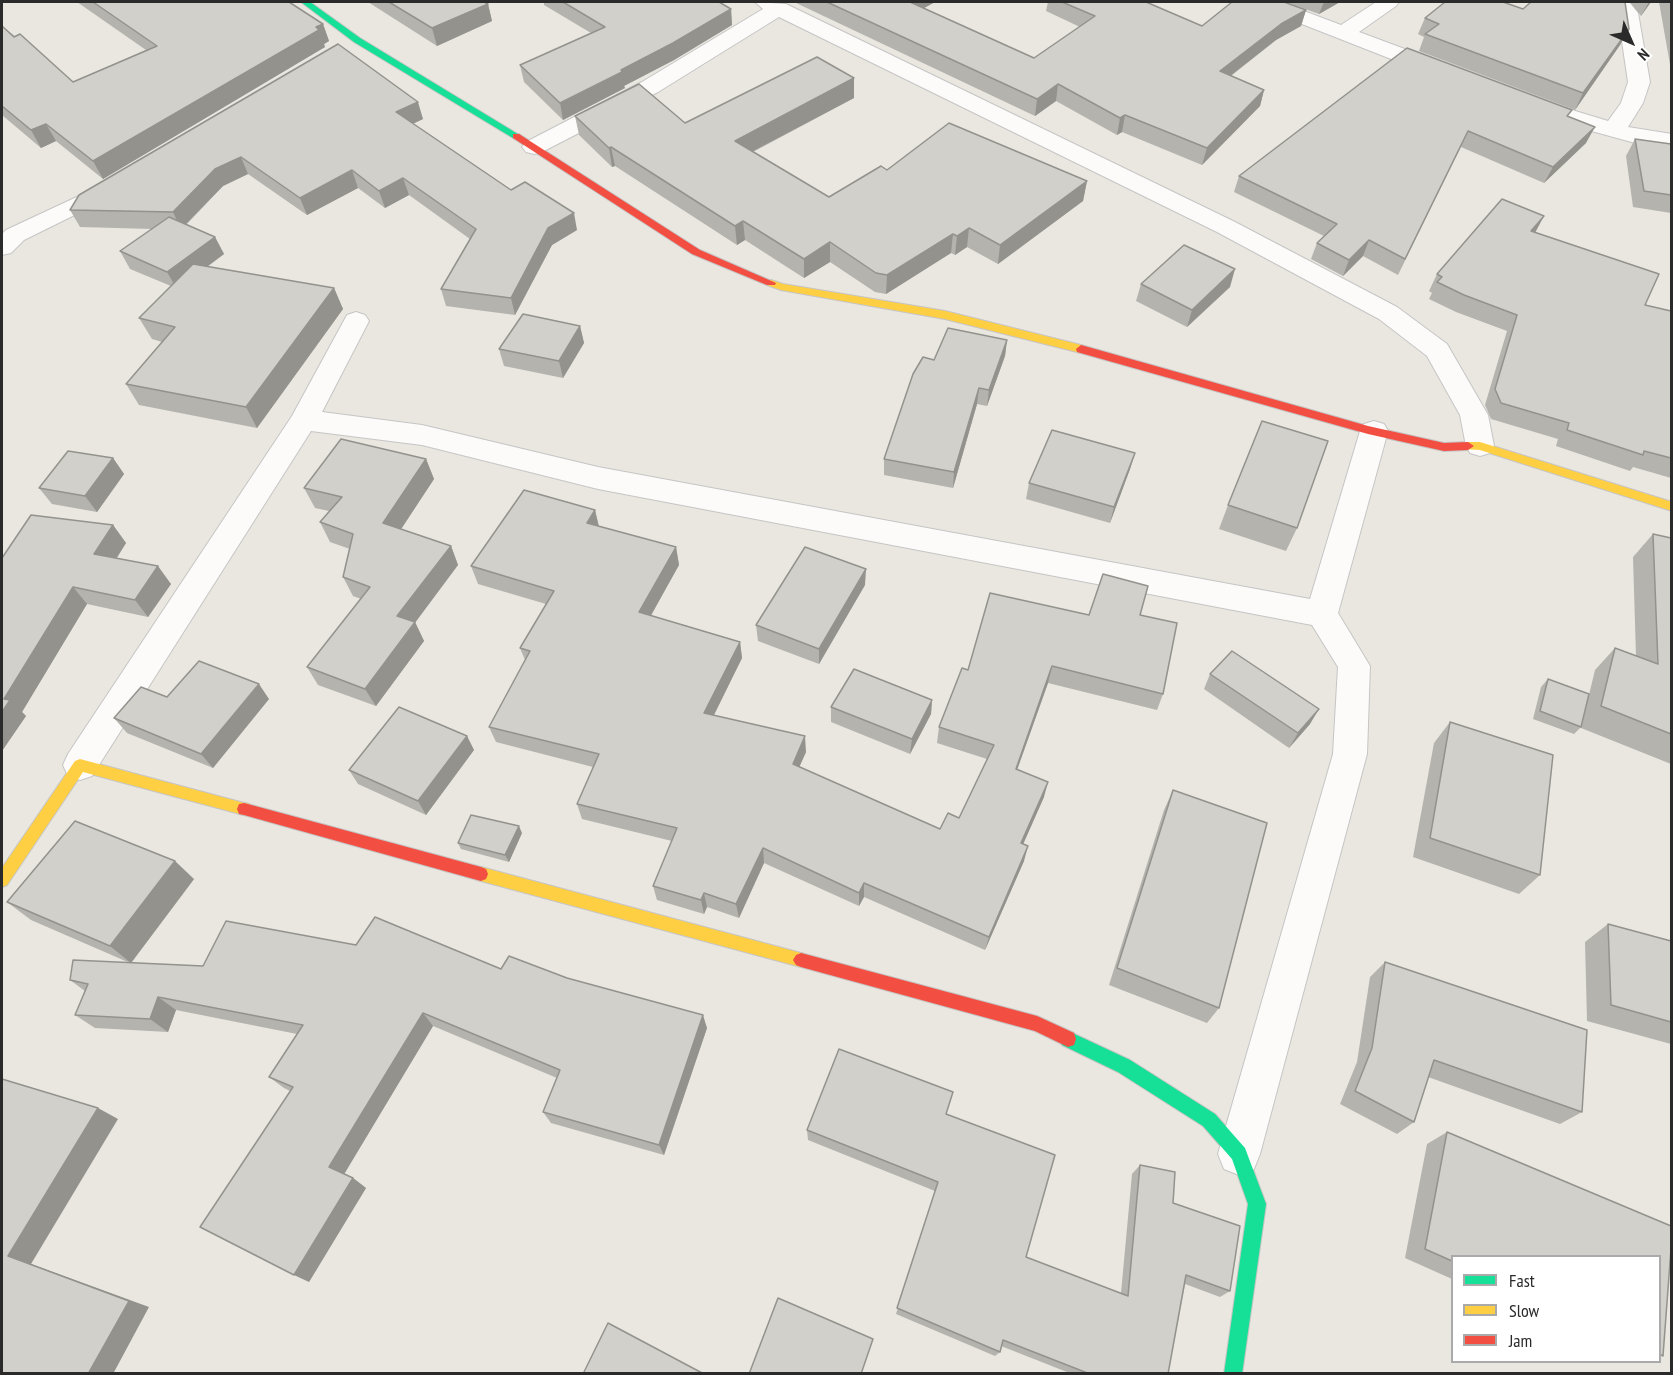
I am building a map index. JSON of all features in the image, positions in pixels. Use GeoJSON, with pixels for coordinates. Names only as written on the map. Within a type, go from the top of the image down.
{"type":"FeatureCollection","features":[{"type":"Feature","properties":{"kind":"street"},"geometry":{"type":"LineString","coordinates":[[305,2],[347,46],[534,147],[696,252],[781,287],[945,315],[1121,359],[1374,431],[1444,447],[1480,446],[1671,507]]}},
{"type":"Feature","properties":{"kind":"street"},"geometry":{"type":"LineString","coordinates":[[1263,2],[1464,79]]}},
{"type":"Feature","properties":{"kind":"street"},"geometry":{"type":"LineString","coordinates":[[1342,33],[1389,2]]}},
{"type":"Feature","properties":{"kind":"street"},"geometry":{"type":"LineString","coordinates":[[1614,130],[1632,103],[1639,82],[1628,13],[1620,2]]}},
{"type":"Feature","properties":{"kind":"street"},"geometry":{"type":"LineString","coordinates":[[534,147],[650,87],[772,5],[1226,227],[1388,313],[1437,350],[1474,416],[1480,446]]}},
{"type":"Feature","properties":{"kind":"street"},"geometry":{"type":"LineString","coordinates":[[1519,100],[1563,116],[1639,137],[1671,141]]}},
{"type":"Feature","properties":{"kind":"street"},"geometry":{"type":"LineString","coordinates":[[2,247],[15,235],[84,203],[134,174]]}},
{"type":"Feature","properties":{"kind":"street"},"geometry":{"type":"LineString","coordinates":[[2,880],[80,765],[304,420],[356,321]]}},
{"type":"Feature","properties":{"kind":"street"},"geometry":{"type":"LineString","coordinates":[[304,420],[422,435],[598,478],[1322,614]]}},
{"type":"Feature","properties":{"kind":"street"},"geometry":{"type":"LineString","coordinates":[[1239,1154],[1350,754],[1354,666],[1322,614],[1374,431]]}},
{"type":"Feature","properties":{"kind":"street"},"geometry":{"type":"LineString","coordinates":[[80,765],[1038,1024],[1124,1066],[1209,1120],[1239,1154],[1257,1204],[1233,1374]]}},
{"type":"Feature","properties":{"kind":"building"},"geometry":{"type":"Polygon","coordinates":[[[93,2],[289,2],[323,24],[316,27],[319,30],[93,161],[46,124],[31,130],[2,106],[2,26],[14,37],[20,34],[73,82],[157,46],[93,2]]]}},
{"type":"Feature","properties":{"kind":"building"},"geometry":{"type":"Polygon","coordinates":[[[389,2],[484,2],[488,4],[432,28],[389,2]]]}},
{"type":"Feature","properties":{"kind":"building"},"geometry":{"type":"Polygon","coordinates":[[[563,2],[719,2],[731,9],[621,70],[622,72],[560,103],[520,65],[605,27],[563,2]]]}},
{"type":"Feature","properties":{"kind":"building"},"geometry":{"type":"Polygon","coordinates":[[[827,2],[910,2],[1034,58],[1095,16],[1062,2],[1146,2],[1202,26],[1232,2],[1284,2],[1306,10],[1281,24],[1220,71],[1264,90],[1207,148],[1125,115],[1120,118],[1058,84],[1037,99],[827,2]]]}},
{"type":"Feature","properties":{"kind":"building"},"geometry":{"type":"Polygon","coordinates":[[[1445,2],[1503,2],[1523,9],[1531,2],[1625,2],[1629,29],[1583,93],[1425,34],[1439,24],[1425,18],[1445,2]]]}},
{"type":"Feature","properties":{"kind":"building"},"geometry":{"type":"Polygon","coordinates":[[[338,44],[418,102],[396,112],[511,190],[525,182],[574,213],[548,228],[511,298],[441,289],[476,229],[403,178],[379,191],[352,170],[300,198],[241,157],[215,169],[173,212],[70,210],[79,195],[338,44]]]}},
{"type":"Feature","properties":{"kind":"building"},"geometry":{"type":"Polygon","coordinates":[[[1407,48],[1572,110],[1567,116],[1595,127],[1553,167],[1468,131],[1405,259],[1369,240],[1349,260],[1317,243],[1337,224],[1239,176],[1407,48]]]}},
{"type":"Feature","properties":{"kind":"building"},"geometry":{"type":"Polygon","coordinates":[[[817,57],[854,78],[735,141],[829,197],[881,166],[887,170],[949,123],[1087,181],[1000,245],[969,228],[957,236],[953,234],[887,275],[876,273],[830,242],[804,259],[743,221],[735,226],[611,147],[609,148],[575,116],[639,84],[685,123],[817,57]]]}},
{"type":"Feature","properties":{"kind":"building"},"geometry":{"type":"Polygon","coordinates":[[[1635,139],[1671,144],[1671,195],[1644,191],[1635,139]]]}},
{"type":"Feature","properties":{"kind":"building"},"geometry":{"type":"Polygon","coordinates":[[[1502,199],[1544,216],[1531,231],[1659,274],[1645,305],[1671,311],[1671,458],[1644,451],[1643,455],[1567,430],[1569,423],[1501,403],[1495,389],[1517,315],[1437,282],[1442,277],[1437,274],[1502,199]]]}},
{"type":"Feature","properties":{"kind":"building"},"geometry":{"type":"Polygon","coordinates":[[[169,217],[215,237],[167,272],[120,251],[169,217]]]}},
{"type":"Feature","properties":{"kind":"building"},"geometry":{"type":"Polygon","coordinates":[[[1184,245],[1235,269],[1192,310],[1141,284],[1184,245]]]}},
{"type":"Feature","properties":{"kind":"building"},"geometry":{"type":"Polygon","coordinates":[[[193,264],[334,288],[246,407],[126,384],[175,327],[139,318],[193,264]]]}},
{"type":"Feature","properties":{"kind":"building"},"geometry":{"type":"Polygon","coordinates":[[[523,314],[580,326],[559,361],[499,349],[523,314]]]}},
{"type":"Feature","properties":{"kind":"building"},"geometry":{"type":"Polygon","coordinates":[[[948,328],[1007,340],[989,390],[979,388],[954,472],[884,459],[913,374],[923,357],[934,360],[948,328]]]}},
{"type":"Feature","properties":{"kind":"building"},"geometry":{"type":"Polygon","coordinates":[[[1262,421],[1328,441],[1297,528],[1228,505],[1262,421]]]}},
{"type":"Feature","properties":{"kind":"building"},"geometry":{"type":"Polygon","coordinates":[[[1052,430],[1135,453],[1114,507],[1029,483],[1052,430]]]}},
{"type":"Feature","properties":{"kind":"building"},"geometry":{"type":"Polygon","coordinates":[[[341,439],[426,459],[383,523],[451,546],[397,616],[415,622],[365,689],[307,667],[370,587],[343,577],[353,534],[320,522],[342,497],[304,488],[341,439]]]}},
{"type":"Feature","properties":{"kind":"building"},"geometry":{"type":"Polygon","coordinates":[[[68,451],[113,458],[85,496],[39,488],[68,451]]]}},
{"type":"Feature","properties":{"kind":"building"},"geometry":{"type":"Polygon","coordinates":[[[524,490],[595,510],[587,523],[676,547],[639,612],[740,642],[704,713],[805,736],[793,764],[940,829],[948,813],[959,818],[994,745],[939,727],[962,668],[968,670],[990,593],[1089,615],[1103,574],[1148,586],[1140,615],[1177,623],[1163,694],[1052,666],[1016,769],[1048,782],[1021,843],[1028,846],[989,937],[864,883],[859,893],[763,848],[736,904],[704,893],[701,900],[653,886],[677,828],[577,804],[599,754],[489,727],[530,651],[520,648],[554,591],[471,566],[524,490]]]}},
{"type":"Feature","properties":{"kind":"building"},"geometry":{"type":"Polygon","coordinates":[[[31,515],[113,525],[94,554],[158,566],[135,600],[73,587],[4,699],[10,700],[2,712],[2,558],[31,515]]]}},
{"type":"Feature","properties":{"kind":"building"},"geometry":{"type":"Polygon","coordinates":[[[1653,534],[1671,538],[1671,734],[1601,706],[1615,648],[1658,664],[1653,534]]]}},
{"type":"Feature","properties":{"kind":"building"},"geometry":{"type":"Polygon","coordinates":[[[805,547],[866,569],[819,649],[756,625],[805,547]]]}},
{"type":"Feature","properties":{"kind":"building"},"geometry":{"type":"Polygon","coordinates":[[[1232,651],[1319,709],[1298,733],[1210,674],[1232,651]]]}},
{"type":"Feature","properties":{"kind":"building"},"geometry":{"type":"Polygon","coordinates":[[[199,661],[259,684],[201,754],[114,718],[141,687],[167,697],[199,661]]]}},
{"type":"Feature","properties":{"kind":"building"},"geometry":{"type":"Polygon","coordinates":[[[854,669],[932,700],[912,739],[831,707],[854,669]]]}},
{"type":"Feature","properties":{"kind":"building"},"geometry":{"type":"Polygon","coordinates":[[[1548,679],[1589,694],[1581,727],[1540,711],[1548,679]]]}},
{"type":"Feature","properties":{"kind":"building"},"geometry":{"type":"Polygon","coordinates":[[[399,707],[467,736],[418,801],[349,770],[399,707]]]}},
{"type":"Feature","properties":{"kind":"building"},"geometry":{"type":"Polygon","coordinates":[[[1450,722],[1553,755],[1540,875],[1430,838],[1450,722]]]}},
{"type":"Feature","properties":{"kind":"building"},"geometry":{"type":"Polygon","coordinates":[[[1173,790],[1267,823],[1219,1008],[1117,968],[1173,790]]]}},
{"type":"Feature","properties":{"kind":"building"},"geometry":{"type":"Polygon","coordinates":[[[471,815],[519,826],[505,855],[458,843],[471,815]]]}},
{"type":"Feature","properties":{"kind":"building"},"geometry":{"type":"Polygon","coordinates":[[[75,821],[175,861],[110,946],[7,902],[75,821]]]}},
{"type":"Feature","properties":{"kind":"building"},"geometry":{"type":"Polygon","coordinates":[[[375,917],[501,969],[509,956],[567,978],[703,1015],[659,1145],[543,1112],[560,1070],[423,1013],[329,1167],[353,1178],[294,1275],[200,1227],[293,1087],[269,1077],[303,1025],[158,997],[150,1019],[75,1015],[88,984],[70,980],[73,960],[203,966],[226,921],[356,945],[375,917]]]}},
{"type":"Feature","properties":{"kind":"building"},"geometry":{"type":"Polygon","coordinates":[[[1608,924],[1671,941],[1671,1022],[1611,1005],[1608,924]]]}},
{"type":"Feature","properties":{"kind":"building"},"geometry":{"type":"Polygon","coordinates":[[[1385,962],[1587,1030],[1582,1112],[1434,1060],[1414,1122],[1355,1091],[1372,1048],[1385,962]]]}},
{"type":"Feature","properties":{"kind":"building"},"geometry":{"type":"Polygon","coordinates":[[[839,1049],[953,1092],[946,1114],[1055,1155],[1026,1257],[1128,1296],[1140,1165],[1175,1172],[1173,1203],[1240,1226],[1230,1291],[1186,1275],[1168,1374],[1090,1374],[1003,1340],[1000,1352],[897,1308],[938,1182],[807,1130],[839,1049]]]}},
{"type":"Feature","properties":{"kind":"building"},"geometry":{"type":"Polygon","coordinates":[[[2,1079],[98,1108],[8,1256],[129,1301],[88,1374],[2,1374],[2,1079]]]}},
{"type":"Feature","properties":{"kind":"building"},"geometry":{"type":"Polygon","coordinates":[[[1447,1132],[1671,1226],[1663,1356],[1661,1355],[1661,1255],[1451,1255],[1451,1261],[1425,1249],[1447,1132]]]}},
{"type":"Feature","properties":{"kind":"building"},"geometry":{"type":"Polygon","coordinates":[[[778,1298],[873,1339],[861,1374],[749,1374],[778,1298]]]}},
{"type":"Feature","properties":{"kind":"building"},"geometry":{"type":"Polygon","coordinates":[[[608,1323],[704,1374],[583,1374],[608,1323]]]}},
{"type":"Feature","properties":{"kind":"traffic: fast"},"geometry":{"type":"LineString","coordinates":[[305,2],[357,40],[516,136]]}},
{"type":"Feature","properties":{"kind":"traffic: fast"},"geometry":{"type":"LineString","coordinates":[[1068,1039],[1124,1066],[1209,1120],[1239,1154],[1257,1204],[1233,1374]]}},
{"type":"Feature","properties":{"kind":"traffic: slow"},"geometry":{"type":"LineString","coordinates":[[771,283],[781,287],[945,315],[1081,349]]}},
{"type":"Feature","properties":{"kind":"traffic: slow"},"geometry":{"type":"LineString","coordinates":[[1468,446],[1480,446],[1672,507]]}},
{"type":"Feature","properties":{"kind":"traffic: slow"},"geometry":{"type":"LineString","coordinates":[[2,880],[80,765],[244,809]]}},
{"type":"Feature","properties":{"kind":"traffic: slow"},"geometry":{"type":"LineString","coordinates":[[481,874],[801,960]]}},
{"type":"Feature","properties":{"kind":"traffic: jam"},"geometry":{"type":"LineString","coordinates":[[516,136],[696,252],[771,283]]}},
{"type":"Feature","properties":{"kind":"traffic: jam"},"geometry":{"type":"LineString","coordinates":[[1081,349],[1368,430],[1444,447],[1468,446]]}},
{"type":"Feature","properties":{"kind":"traffic: jam"},"geometry":{"type":"LineString","coordinates":[[244,809],[481,874]]}},
{"type":"Feature","properties":{"kind":"traffic: jam"},"geometry":{"type":"LineString","coordinates":[[801,960],[1037,1024],[1068,1039]]}}]}
